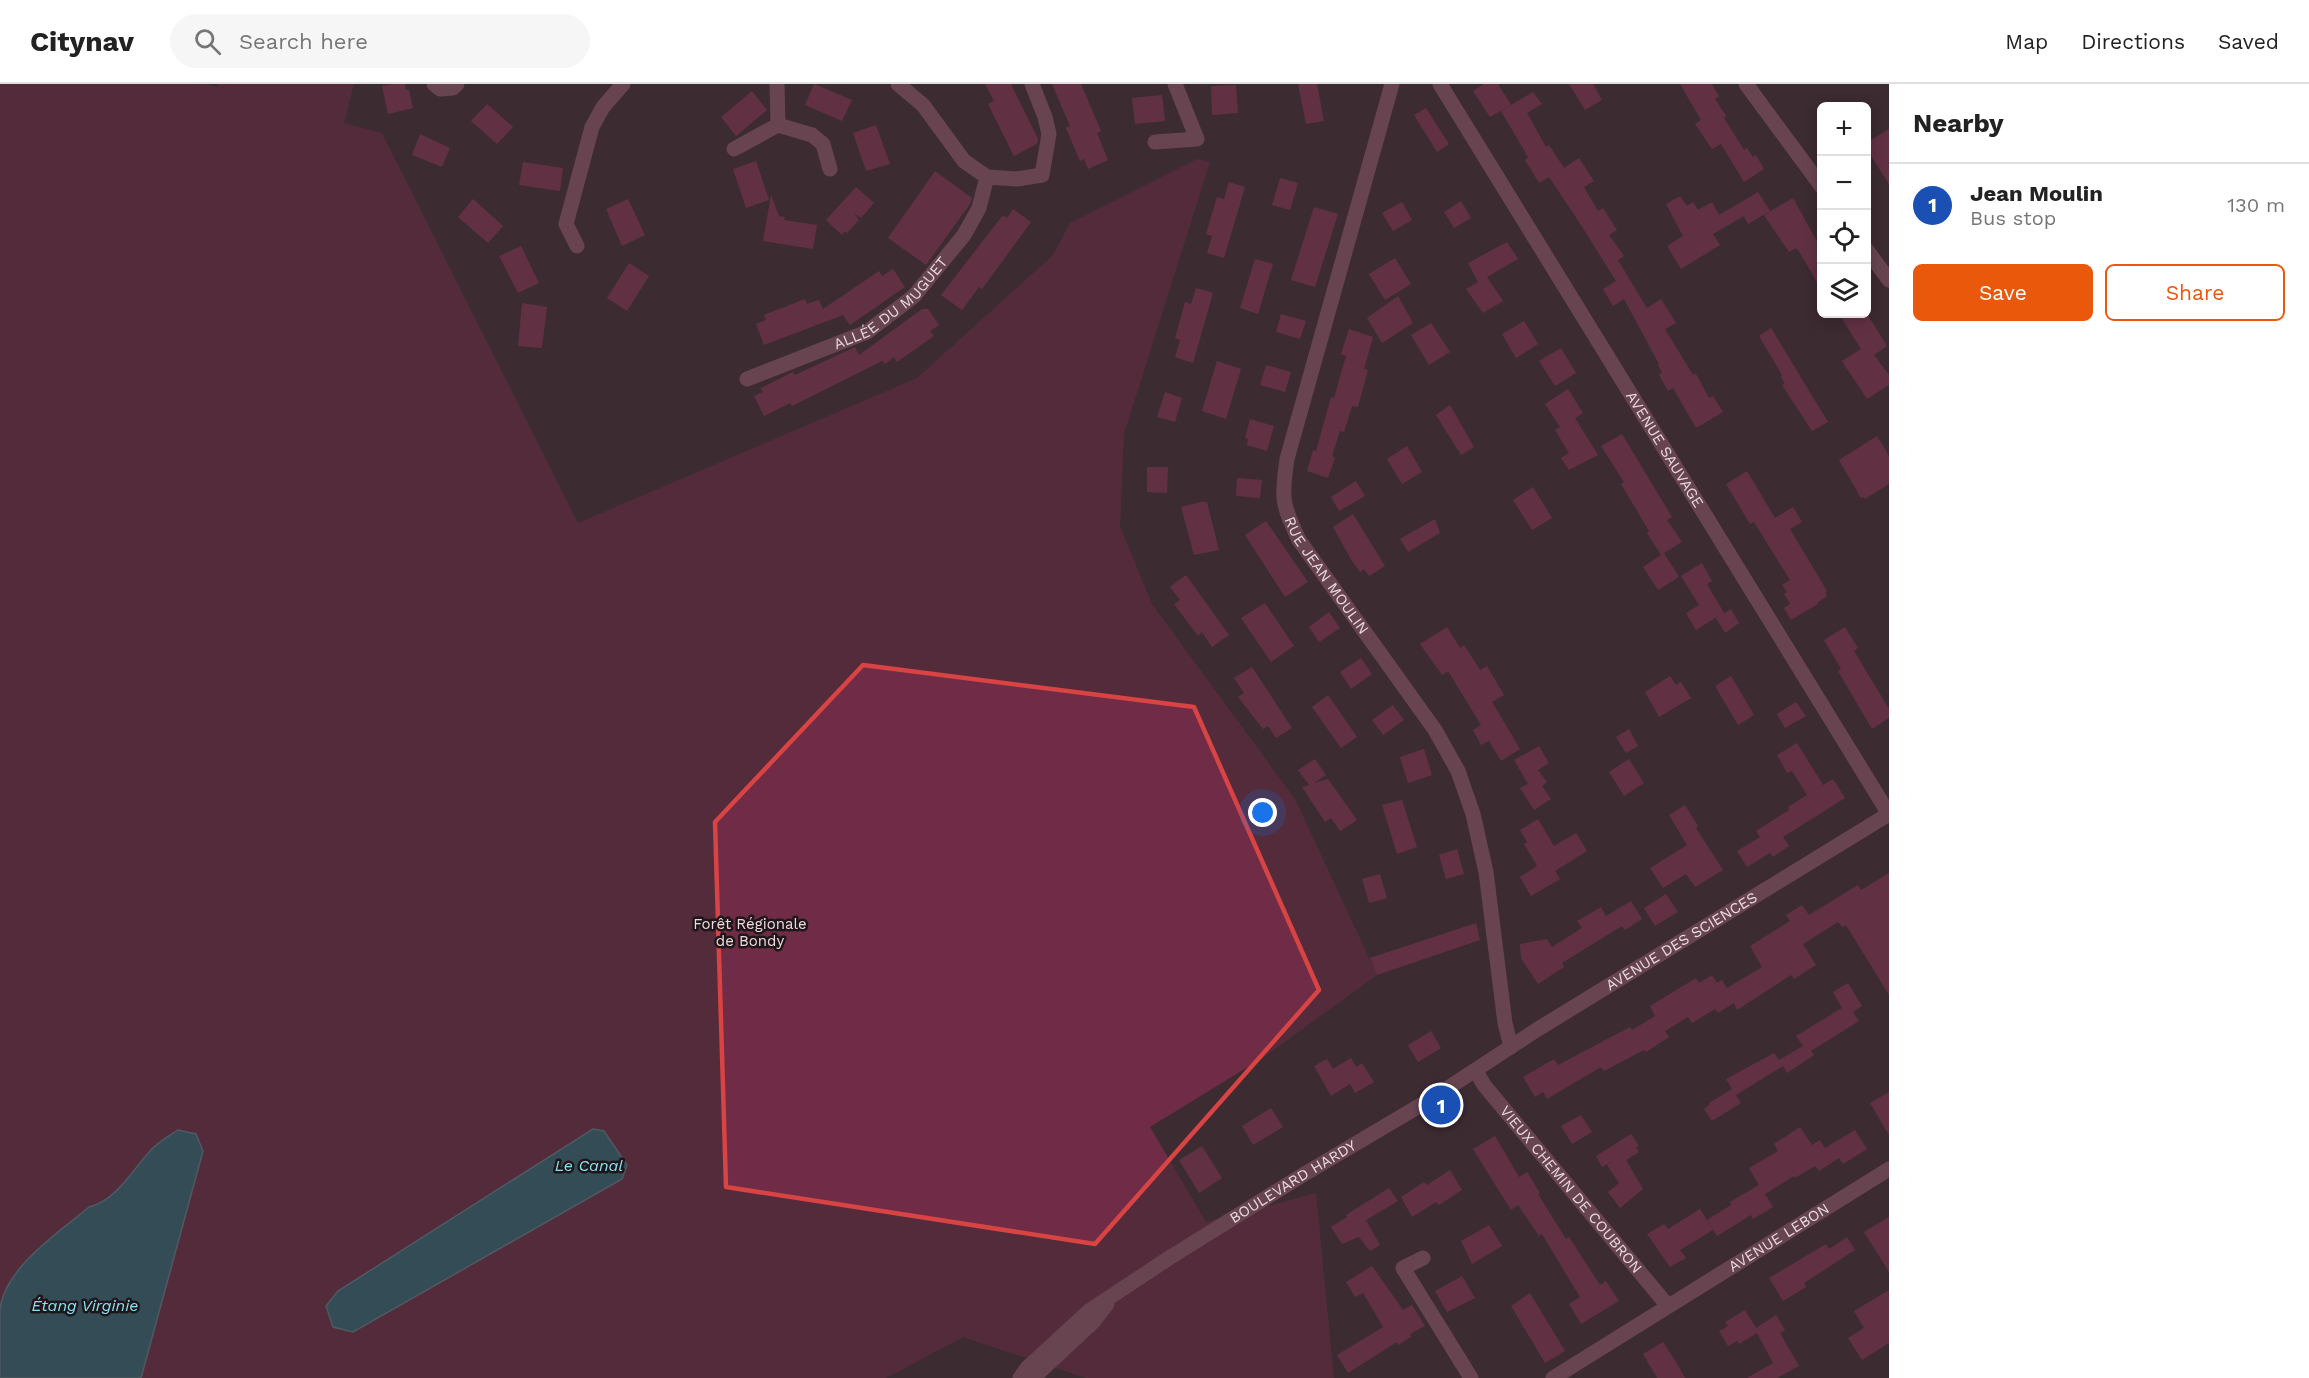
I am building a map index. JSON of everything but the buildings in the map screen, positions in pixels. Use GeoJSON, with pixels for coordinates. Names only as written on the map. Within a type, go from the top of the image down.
{"type":"FeatureCollection","features":[{"type":"Feature","properties":{"kind":"street"},"geometry":{"type":"LineString","coordinates":[[434,84],[440,89],[453,88],[457,84]]}},
{"type":"Feature","properties":{"kind":"street"},"geometry":{"type":"LineString","coordinates":[[577,246],[566,224],[592,127],[603,107],[623,84]]}},
{"type":"Feature","properties":{"kind":"street"},"geometry":{"type":"LineString","coordinates":[[777,84],[778,125]]}},
{"type":"Feature","properties":{"kind":"street"},"geometry":{"type":"LineString","coordinates":[[898,84],[923,105],[964,161],[987,177],[1017,179],[1042,175],[1049,134],[1032,84]]}},
{"type":"Feature","properties":{"kind":"street"},"geometry":{"type":"LineString","coordinates":[[1155,142],[1197,139],[1175,84]]}},
{"type":"Feature","properties":{"kind":"street","name":"RUE JEAN MOULIN"},"geometry":{"type":"LineString","coordinates":[[1392,84],[1287,459],[1282,491],[1285,510],[1299,540],[1435,730],[1458,771],[1473,814],[1486,872],[1505,1023],[1511,1047]]}},
{"type":"Feature","properties":{"kind":"street","name":"AVENUE SAUVAGE"},"geometry":{"type":"LineString","coordinates":[[1440,84],[1889,814]]}},
{"type":"Feature","properties":{"kind":"street"},"geometry":{"type":"LineString","coordinates":[[1746,84],[1817,182]]}},
{"type":"Feature","properties":{"kind":"street"},"geometry":{"type":"LineString","coordinates":[[734,149],[778,125],[812,135],[823,144],[830,169]]}},
{"type":"Feature","properties":{"kind":"street","name":"ALLÉE DU MUGUET"},"geometry":{"type":"LineString","coordinates":[[747,379],[867,332],[914,296],[964,235],[979,208],[987,177]]}},
{"type":"Feature","properties":{"kind":"street"},"geometry":{"type":"LineString","coordinates":[[1871,256],[1889,280]]}},
{"type":"Feature","properties":{"kind":"street","name":"AVENUE DES SCIENCES"},"geometry":{"type":"LineString","coordinates":[[1476,1071],[1511,1047],[1889,814]]}},
{"type":"Feature","properties":{"kind":"street","name":"BOULEVARD HARDY"},"geometry":{"type":"LineString","coordinates":[[1020,1378],[1027,1368],[1089,1311],[1112,1298],[1169,1258],[1476,1071]]}},
{"type":"Feature","properties":{"kind":"street","name":"VIEUX CHEMIN DE COUBRON"},"geometry":{"type":"LineString","coordinates":[[1476,1071],[1484,1085],[1668,1306]]}},
{"type":"Feature","properties":{"kind":"street","name":"AVENUE LEBON"},"geometry":{"type":"LineString","coordinates":[[1553,1378],[1889,1169]]}},
{"type":"Feature","properties":{"kind":"street"},"geometry":{"type":"LineString","coordinates":[[1423,1258],[1403,1268],[1471,1378]]}},
{"type":"Feature","properties":{"kind":"street","name":"BOULEVARD HARDY"},"geometry":{"type":"LineString","coordinates":[[1033,1378],[1094,1321],[1112,1298]]}},
{"type":"Feature","properties":{"kind":"highlighted area"},"geometry":{"type":"Polygon","coordinates":[[[863,665],[1194,707],[1319,990],[1095,1244],[726,1187],[715,822],[863,665]]]}},
{"type":"Feature","properties":{"kind":"green space","name":"Forêt Régionale de Bondy"},"geometry":{"type":"Polygon","coordinates":[[[0,84],[206,84],[217,87],[218,84],[354,84],[344,123],[382,133],[578,523],[917,378],[1053,255],[1070,223],[1197,159],[1210,162],[1124,434],[1120,526],[1152,604],[1295,799],[1377,975],[1264,1057],[1150,1127],[1206,1222],[1316,1193],[1334,1378],[1086,1378],[963,1337],[886,1378],[0,1378],[0,84]]]}},
{"type":"Feature","properties":{"kind":"water","name":"Le Canal"},"geometry":{"type":"Polygon","coordinates":[[[593,1129],[604,1131],[627,1165],[622,1179],[353,1332],[333,1327],[326,1306],[338,1291],[593,1129]]]}},
{"type":"Feature","properties":{"kind":"water","name":"Étang Virginie"},"geometry":{"type":"Polygon","coordinates":[[[178,1130],[196,1134],[203,1151],[141,1378],[0,1378],[0,1309],[4,1294],[12,1279],[49,1239],[89,1207],[108,1198],[154,1147],[178,1130]]]}},
{"type":"Feature","properties":{"kind":"place","name":"Jean Moulin"},"geometry":{"type":"Point","coordinates":[1441,1105]}}]}
